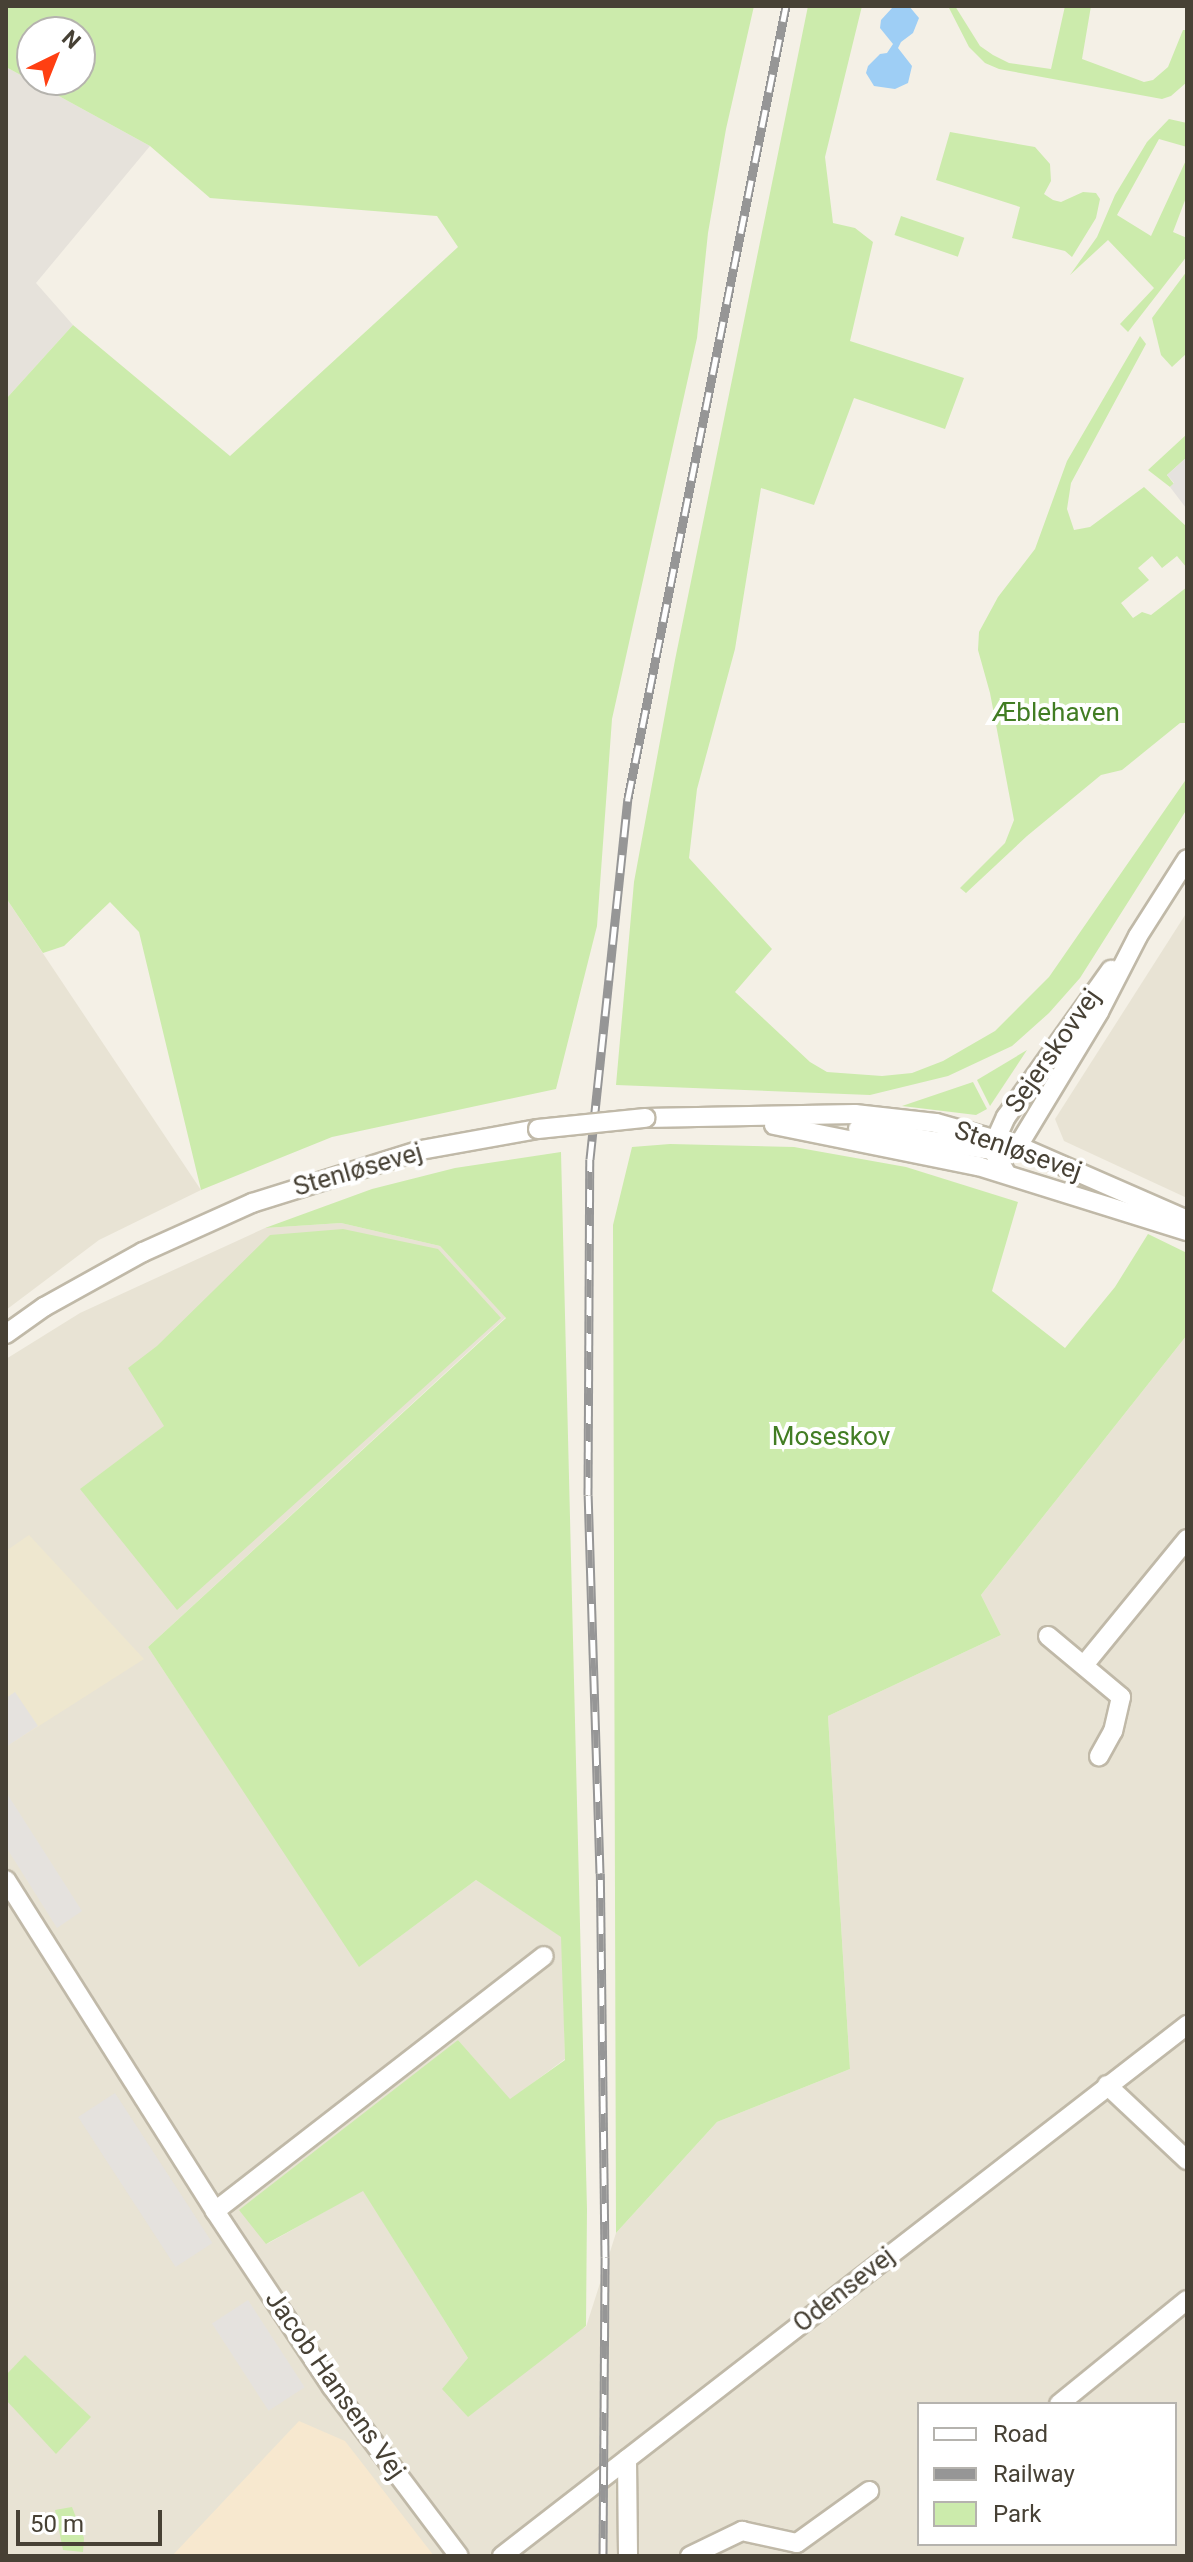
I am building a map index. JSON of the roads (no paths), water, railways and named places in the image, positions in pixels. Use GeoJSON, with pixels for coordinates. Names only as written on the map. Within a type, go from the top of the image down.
{"type":"FeatureCollection","features":[{"type":"Feature","properties":{"kind":"street","name":"Sejerskovvej"},"geometry":{"type":"LineString","coordinates":[[1018,1146],[1099,1012],[1138,936],[1187,859]]}},
{"type":"Feature","properties":{"kind":"street","name":"Sejerskovvej"},"geometry":{"type":"LineString","coordinates":[[995,1145],[1006,1117],[1081,1009],[1138,936]]}},
{"type":"Feature","properties":{"kind":"street","name":"Stenløsevej"},"geometry":{"type":"LineString","coordinates":[[6,1334],[44,1307],[130,1259],[252,1203],[393,1158],[538,1129],[645,1118],[744,1119],[1006,1173],[1187,1231]]}},
{"type":"Feature","properties":{"kind":"street"},"geometry":{"type":"LineString","coordinates":[[744,1119],[1018,1146]]}},
{"type":"Feature","properties":{"kind":"street"},"geometry":{"type":"LineString","coordinates":[[995,1145],[1006,1173]]}},
{"type":"Feature","properties":{"kind":"street","name":"Stenløsevej"},"geometry":{"type":"LineString","coordinates":[[1018,1146],[1187,1220]]}},
{"type":"Feature","properties":{"kind":"street"},"geometry":{"type":"LineString","coordinates":[[1084,1665],[1187,1539]]}},
{"type":"Feature","properties":{"kind":"street"},"geometry":{"type":"LineString","coordinates":[[1048,1636],[1121,1697],[1113,1731],[1099,1756]]}},
{"type":"Feature","properties":{"kind":"street","name":"Jacob Hansens Vej"},"geometry":{"type":"LineString","coordinates":[[6,1880],[215,2211],[332,2387],[459,2556]]}},
{"type":"Feature","properties":{"kind":"street"},"geometry":{"type":"LineString","coordinates":[[215,2211],[544,1956]]}},
{"type":"Feature","properties":{"kind":"street","name":"Odensevej"},"geometry":{"type":"LineString","coordinates":[[502,2556],[1187,2025]]}},
{"type":"Feature","properties":{"kind":"street"},"geometry":{"type":"LineString","coordinates":[[1107,2085],[1187,2160]]}},
{"type":"Feature","properties":{"kind":"street"},"geometry":{"type":"LineString","coordinates":[[1061,2402],[1187,2300]]}},
{"type":"Feature","properties":{"kind":"street"},"geometry":{"type":"LineString","coordinates":[[627,2459],[628,2556]]}},
{"type":"Feature","properties":{"kind":"street"},"geometry":{"type":"LineString","coordinates":[[690,2556],[742,2531],[797,2543],[869,2491]]}},
{"type":"Feature","properties":{"kind":"water"},"geometry":{"type":"Polygon","coordinates":[[[909,6],[919,18],[913,33],[898,48],[912,66],[908,83],[895,89],[874,86],[866,73],[868,66],[880,54],[887,53],[893,44],[880,28],[881,20],[892,8],[909,6]]]}},
{"type":"Feature","properties":{"kind":"railway"},"geometry":{"type":"LineString","coordinates":[[603,2556],[605,2257],[600,1873],[588,1495],[590,1159],[628,798],[786,6]]}},
{"type":"Feature","properties":{"kind":"park label","name":"Æblehaven"},"geometry":{"type":"Point","coordinates":[1056,713]}},
{"type":"Feature","properties":{"kind":"park label","name":"Moseskov"},"geometry":{"type":"Point","coordinates":[831,1437]}}]}
